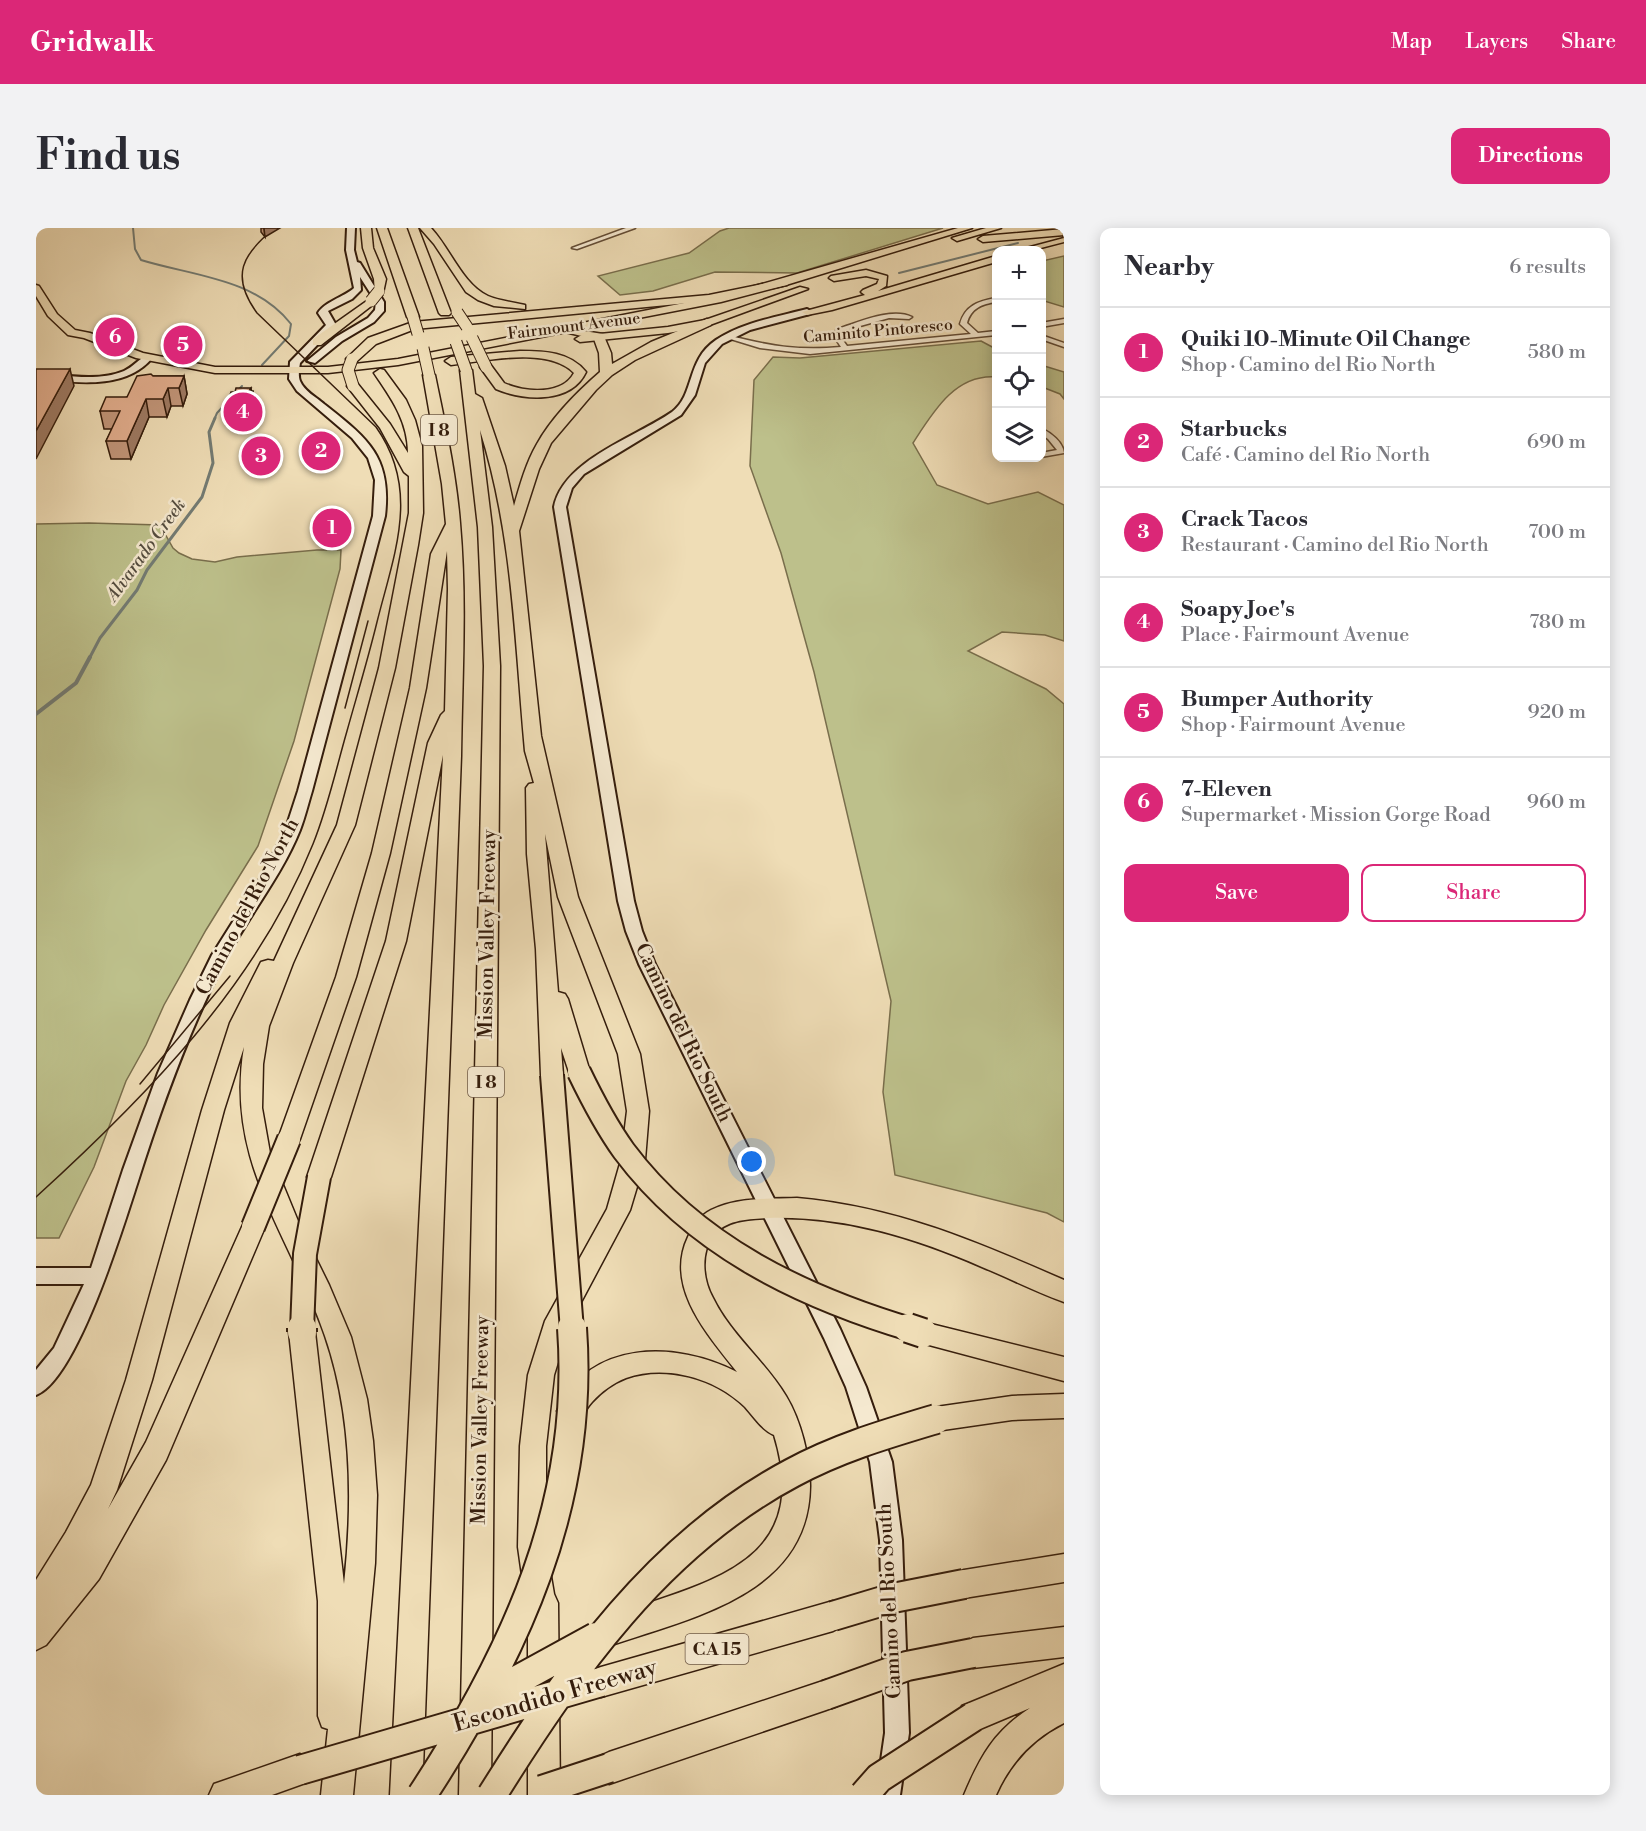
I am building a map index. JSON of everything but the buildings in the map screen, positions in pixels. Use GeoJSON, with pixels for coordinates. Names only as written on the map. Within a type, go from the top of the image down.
{"type":"FeatureCollection","features":[{"type":"Feature","properties":{"kind":"highway"},"geometry":{"type":"LineString","coordinates":[[317,342],[373,297],[380,279],[368,248],[366,228]]}},
{"type":"Feature","properties":{"kind":"highway","name":"Mission Valley Freeway"},"geometry":{"type":"LineString","coordinates":[[382,228],[423,348],[429,375],[448,484],[453,524],[456,589],[454,703],[406,1795]]}},
{"type":"Feature","properties":{"kind":"highway"},"geometry":{"type":"LineString","coordinates":[[413,228],[432,281],[451,313],[469,333],[467,366],[489,432],[512,531],[533,738],[536,854],[546,949],[565,1074],[574,1359],[574,1400],[564,1484],[534,1589],[518,1629],[481,1701],[422,1795]]}},
{"type":"Feature","properties":{"kind":"highway"},"geometry":{"type":"LineString","coordinates":[[425,228],[467,288],[488,301],[519,307],[612,307]]}},
{"type":"Feature","properties":{"kind":"highway"},"geometry":{"type":"LineString","coordinates":[[416,485],[400,445],[353,386],[348,370],[352,359],[372,340],[413,326],[709,298],[783,283]]}},
{"type":"Feature","properties":{"kind":"highway"},"geometry":{"type":"LineString","coordinates":[[324,315],[346,316],[373,297]]}},
{"type":"Feature","properties":{"kind":"highway","name":"Mission Valley Freeway"},"geometry":{"type":"LineString","coordinates":[[451,313],[451,329],[467,366],[485,527],[492,666],[475,1795]]}},
{"type":"Feature","properties":{"kind":"highway"},"geometry":{"type":"LineString","coordinates":[[512,531],[534,464],[547,437],[606,373],[643,349],[707,323]]}},
{"type":"Feature","properties":{"kind":"highway"},"geometry":{"type":"LineString","coordinates":[[569,330],[599,337],[604,353],[606,373]]}},
{"type":"Feature","properties":{"kind":"highway"},"geometry":{"type":"LineString","coordinates":[[544,354],[571,362],[580,372],[576,381],[570,386],[544,392],[525,393],[501,386],[467,366],[544,354]]}},
{"type":"Feature","properties":{"kind":"highway"},"geometry":{"type":"LineString","coordinates":[[336,1795],[361,1563],[363,1495],[360,1442],[354,1399],[338,1337],[317,1285],[288,1227],[259,1153],[251,1108],[252,1064],[258,1026],[283,963],[346,825],[348,809],[387,668],[414,524],[415,446],[409,420],[400,400],[380,373]]}},
{"type":"Feature","properties":{"kind":"highway"},"geometry":{"type":"LineString","coordinates":[[36,1635],[89,1569],[156,1451],[289,1139],[346,978],[381,853],[418,688],[438,554],[453,524]]}},
{"type":"Feature","properties":{"kind":"highway"},"geometry":{"type":"LineString","coordinates":[[336,1795],[332,1601],[302,1332],[303,1259],[319,1177],[388,968],[438,743],[454,703]]}},
{"type":"Feature","properties":{"kind":"highway"},"geometry":{"type":"LineString","coordinates":[[533,738],[568,897],[629,1054],[638,1111],[633,1160],[618,1210],[558,1321],[547,1353],[538,1393],[532,1465],[532,1547],[543,1618]]}},
{"type":"Feature","properties":{"kind":"highway"},"geometry":{"type":"LineString","coordinates":[[36,1606],[76,1542],[103,1490],[124,1432],[213,1110],[241,1023],[339,819],[348,809]]}},
{"type":"Feature","properties":{"kind":"highway"},"geometry":{"type":"LineString","coordinates":[[565,1074],[596,1111],[626,1155],[676,1208],[722,1244],[801,1289],[843,1308],[923,1333],[1064,1369]]}},
{"type":"Feature","properties":{"kind":"highway"},"geometry":{"type":"LineString","coordinates":[[415,1737],[600,1634],[735,1584],[778,1547],[787,1531],[798,1498],[798,1469],[777,1404],[705,1306],[696,1288],[692,1271],[696,1245],[711,1222],[732,1211],[806,1206],[866,1217],[935,1236],[1064,1291]]}},
{"type":"Feature","properties":{"kind":"highway"},"geometry":{"type":"LineString","coordinates":[[789,1438],[747,1392],[731,1381],[698,1366],[670,1362],[648,1362],[622,1368],[585,1391],[564,1419],[555,1449],[550,1497],[536,1794],[908,1666],[974,1653],[1064,1642]]}},
{"type":"Feature","properties":{"kind":"highway"},"geometry":{"type":"LineString","coordinates":[[492,1795],[530,1733],[591,1648],[625,1607],[689,1542],[735,1506],[814,1460],[869,1437],[936,1419],[1012,1408],[1064,1406]]}},
{"type":"Feature","properties":{"kind":"highway","name":"Escondido Freeway"},"geometry":{"type":"LineString","coordinates":[[225,1795],[300,1770],[893,1599],[964,1584],[1064,1568]]}},
{"type":"Feature","properties":{"kind":"highway"},"geometry":{"type":"LineString","coordinates":[[864,1795],[879,1778],[973,1718],[1064,1679]]}},
{"type":"Feature","properties":{"kind":"highway"},"geometry":{"type":"LineString","coordinates":[[980,1795],[999,1757],[1024,1732],[1053,1711],[1064,1708]]}},
{"type":"Feature","properties":{"kind":"main road","name":"Fairmount Avenue"},"geometry":{"type":"LineString","coordinates":[[293,375],[398,362],[646,315],[783,283],[968,228]]}},
{"type":"Feature","properties":{"kind":"main road","name":"Fairmount Avenue"},"geometry":{"type":"LineString","coordinates":[[36,288],[53,316],[72,333],[86,335],[145,362],[208,376],[380,373],[467,366],[530,345],[707,323],[890,257],[997,228]]}},
{"type":"Feature","properties":{"kind":"main road"},"geometry":{"type":"LineString","coordinates":[[890,257],[992,238],[1064,232]]}},
{"type":"Feature","properties":{"kind":"main road"},"geometry":{"type":"LineString","coordinates":[[1040,246],[1064,240]]}},
{"type":"Feature","properties":{"kind":"main road"},"geometry":{"type":"LineString","coordinates":[[807,312],[829,308],[992,260]]}},
{"type":"Feature","properties":{"kind":"main road"},"geometry":{"type":"LineString","coordinates":[[807,312],[874,289],[884,282],[884,278],[874,273],[859,273],[834,278]]}},
{"type":"Feature","properties":{"kind":"main road"},"geometry":{"type":"LineString","coordinates":[[632,334],[624,332],[619,326],[646,315]]}},
{"type":"Feature","properties":{"kind":"street"},"geometry":{"type":"LineString","coordinates":[[293,375],[339,339],[376,315],[380,302],[358,288],[351,254],[351,228]]}},
{"type":"Feature","properties":{"kind":"street"},"geometry":{"type":"LineString","coordinates":[[575,248],[632,228]]}},
{"type":"Feature","properties":{"kind":"street"},"geometry":{"type":"LineString","coordinates":[[351,254],[373,297]]}},
{"type":"Feature","properties":{"kind":"street"},"geometry":{"type":"LineString","coordinates":[[293,375],[295,362],[331,326],[324,315],[326,308],[349,297],[358,288]]}},
{"type":"Feature","properties":{"kind":"street"},"geometry":{"type":"LineString","coordinates":[[977,335],[963,324],[965,316],[969,309],[981,302],[992,301]]}},
{"type":"Feature","properties":{"kind":"street","name":"Camino del Rio South"},"geometry":{"type":"LineString","coordinates":[[807,312],[727,337],[712,346],[702,356],[688,404],[580,472],[568,483],[562,495],[560,507],[626,901],[634,931],[646,964],[851,1377],[880,1462],[891,1540],[897,1734],[888,1795]]}},
{"type":"Feature","properties":{"kind":"street"},"geometry":{"type":"LineString","coordinates":[[845,348],[836,336],[839,330],[889,316],[909,317]]}},
{"type":"Feature","properties":{"kind":"street"},"geometry":{"type":"LineString","coordinates":[[1046,324],[1064,321]]}},
{"type":"Feature","properties":{"kind":"street","name":"Caminito Pintoresco"},"geometry":{"type":"LineString","coordinates":[[727,337],[760,346],[797,352],[992,333]]}},
{"type":"Feature","properties":{"kind":"street"},"geometry":{"type":"LineString","coordinates":[[1046,339],[1064,345]]}},
{"type":"Feature","properties":{"kind":"street"},"geometry":{"type":"LineString","coordinates":[[36,376],[111,377],[127,374],[145,362]]}},
{"type":"Feature","properties":{"kind":"street","name":"Camino del Rio North"},"geometry":{"type":"LineString","coordinates":[[36,1386],[60,1354],[98,1276],[141,1144],[167,1073],[198,1000],[220,955],[268,877],[292,831],[305,791],[379,516],[381,481],[371,456],[354,436],[300,389],[293,375]]}},
{"type":"Feature","properties":{"kind":"street"},"geometry":{"type":"LineString","coordinates":[[1046,433],[1063,452],[1046,454]]}},
{"type":"Feature","properties":{"kind":"street"},"geometry":{"type":"LineString","coordinates":[[36,1276],[98,1276]]}},
{"type":"Feature","properties":{"kind":"green space"},"geometry":{"type":"Polygon","coordinates":[[[729,228],[943,228],[797,273],[715,272],[653,291],[620,295],[598,276],[689,253],[720,231],[729,228]]]}},
{"type":"Feature","properties":{"kind":"green space"},"geometry":{"type":"Polygon","coordinates":[[[1064,256],[1064,307],[1046,302],[1046,260],[1064,256]]]}},
{"type":"Feature","properties":{"kind":"green space"},"geometry":{"type":"Polygon","coordinates":[[[981,341],[992,347],[992,377],[981,378],[957,388],[937,408],[913,443],[937,485],[988,504],[1038,492],[1064,505],[1064,641],[1045,635],[1002,632],[968,651],[1046,689],[1064,704],[1064,1222],[1047,1213],[895,1175],[883,1092],[891,1001],[814,672],[781,553],[750,466],[754,380],[773,357],[800,358],[981,341]]]}},
{"type":"Feature","properties":{"kind":"green space"},"geometry":{"type":"Polygon","coordinates":[[[1046,367],[1064,372],[1064,399],[1060,394],[1046,389],[1046,367]]]}},
{"type":"Feature","properties":{"kind":"green space"},"geometry":{"type":"Polygon","coordinates":[[[36,524],[160,525],[173,548],[179,553],[192,559],[215,562],[237,557],[341,550],[340,569],[294,741],[258,846],[206,930],[164,1005],[126,1081],[94,1167],[59,1238],[36,1238],[36,524]]]}},
{"type":"Feature","properties":{"kind":"waterway","name":"Alvarado Creek"},"geometry":{"type":"LineString","coordinates":[[133,228],[135,249],[141,260],[202,275],[241,288],[260,297],[291,324],[289,336],[262,365]]}},
{"type":"Feature","properties":{"kind":"waterway"},"geometry":{"type":"LineString","coordinates":[[899,273],[1018,243]]}},
{"type":"Feature","properties":{"kind":"waterway","name":"Alvarado Creek"},"geometry":{"type":"LineString","coordinates":[[214,420],[217,413],[242,386]]}},
{"type":"Feature","properties":{"kind":"waterway","name":"Alvarado Creek"},"geometry":{"type":"LineString","coordinates":[[89,659],[100,638],[137,590],[147,570],[202,497],[213,463],[209,432],[215,418]]}},
{"type":"Feature","properties":{"kind":"waterway","name":"Alvarado Creek"},"geometry":{"type":"LineString","coordinates":[[36,714],[76,683],[90,657]]}},
{"type":"Feature","properties":{"kind":"tram line"},"geometry":{"type":"LineString","coordinates":[[36,1197],[118,1119],[195,1036],[230,991],[262,944],[290,895],[323,816],[390,572],[400,523],[401,498],[398,474],[390,451],[376,427],[257,313],[244,288],[242,277],[248,257],[254,247],[275,228]]}},
{"type":"Feature","properties":{"kind":"tram line"},"geometry":{"type":"LineString","coordinates":[[345,708],[368,621]]}},
{"type":"Feature","properties":{"kind":"tram line"},"geometry":{"type":"LineString","coordinates":[[140,1084],[230,976]]}},
{"type":"Feature","properties":{"kind":"place","name":"7-Eleven"},"geometry":{"type":"Point","coordinates":[115,337]}},
{"type":"Feature","properties":{"kind":"place","name":"Bumper Authority"},"geometry":{"type":"Point","coordinates":[183,345]}},
{"type":"Feature","properties":{"kind":"place","name":"Soapy Joe's"},"geometry":{"type":"Point","coordinates":[243,412]}},
{"type":"Feature","properties":{"kind":"place","name":"Starbucks"},"geometry":{"type":"Point","coordinates":[321,451]}},
{"type":"Feature","properties":{"kind":"place","name":"Crack Tacos"},"geometry":{"type":"Point","coordinates":[261,456]}},
{"type":"Feature","properties":{"kind":"place","name":"Quiki 10-Minute Oil Change"},"geometry":{"type":"Point","coordinates":[332,528]}}]}
